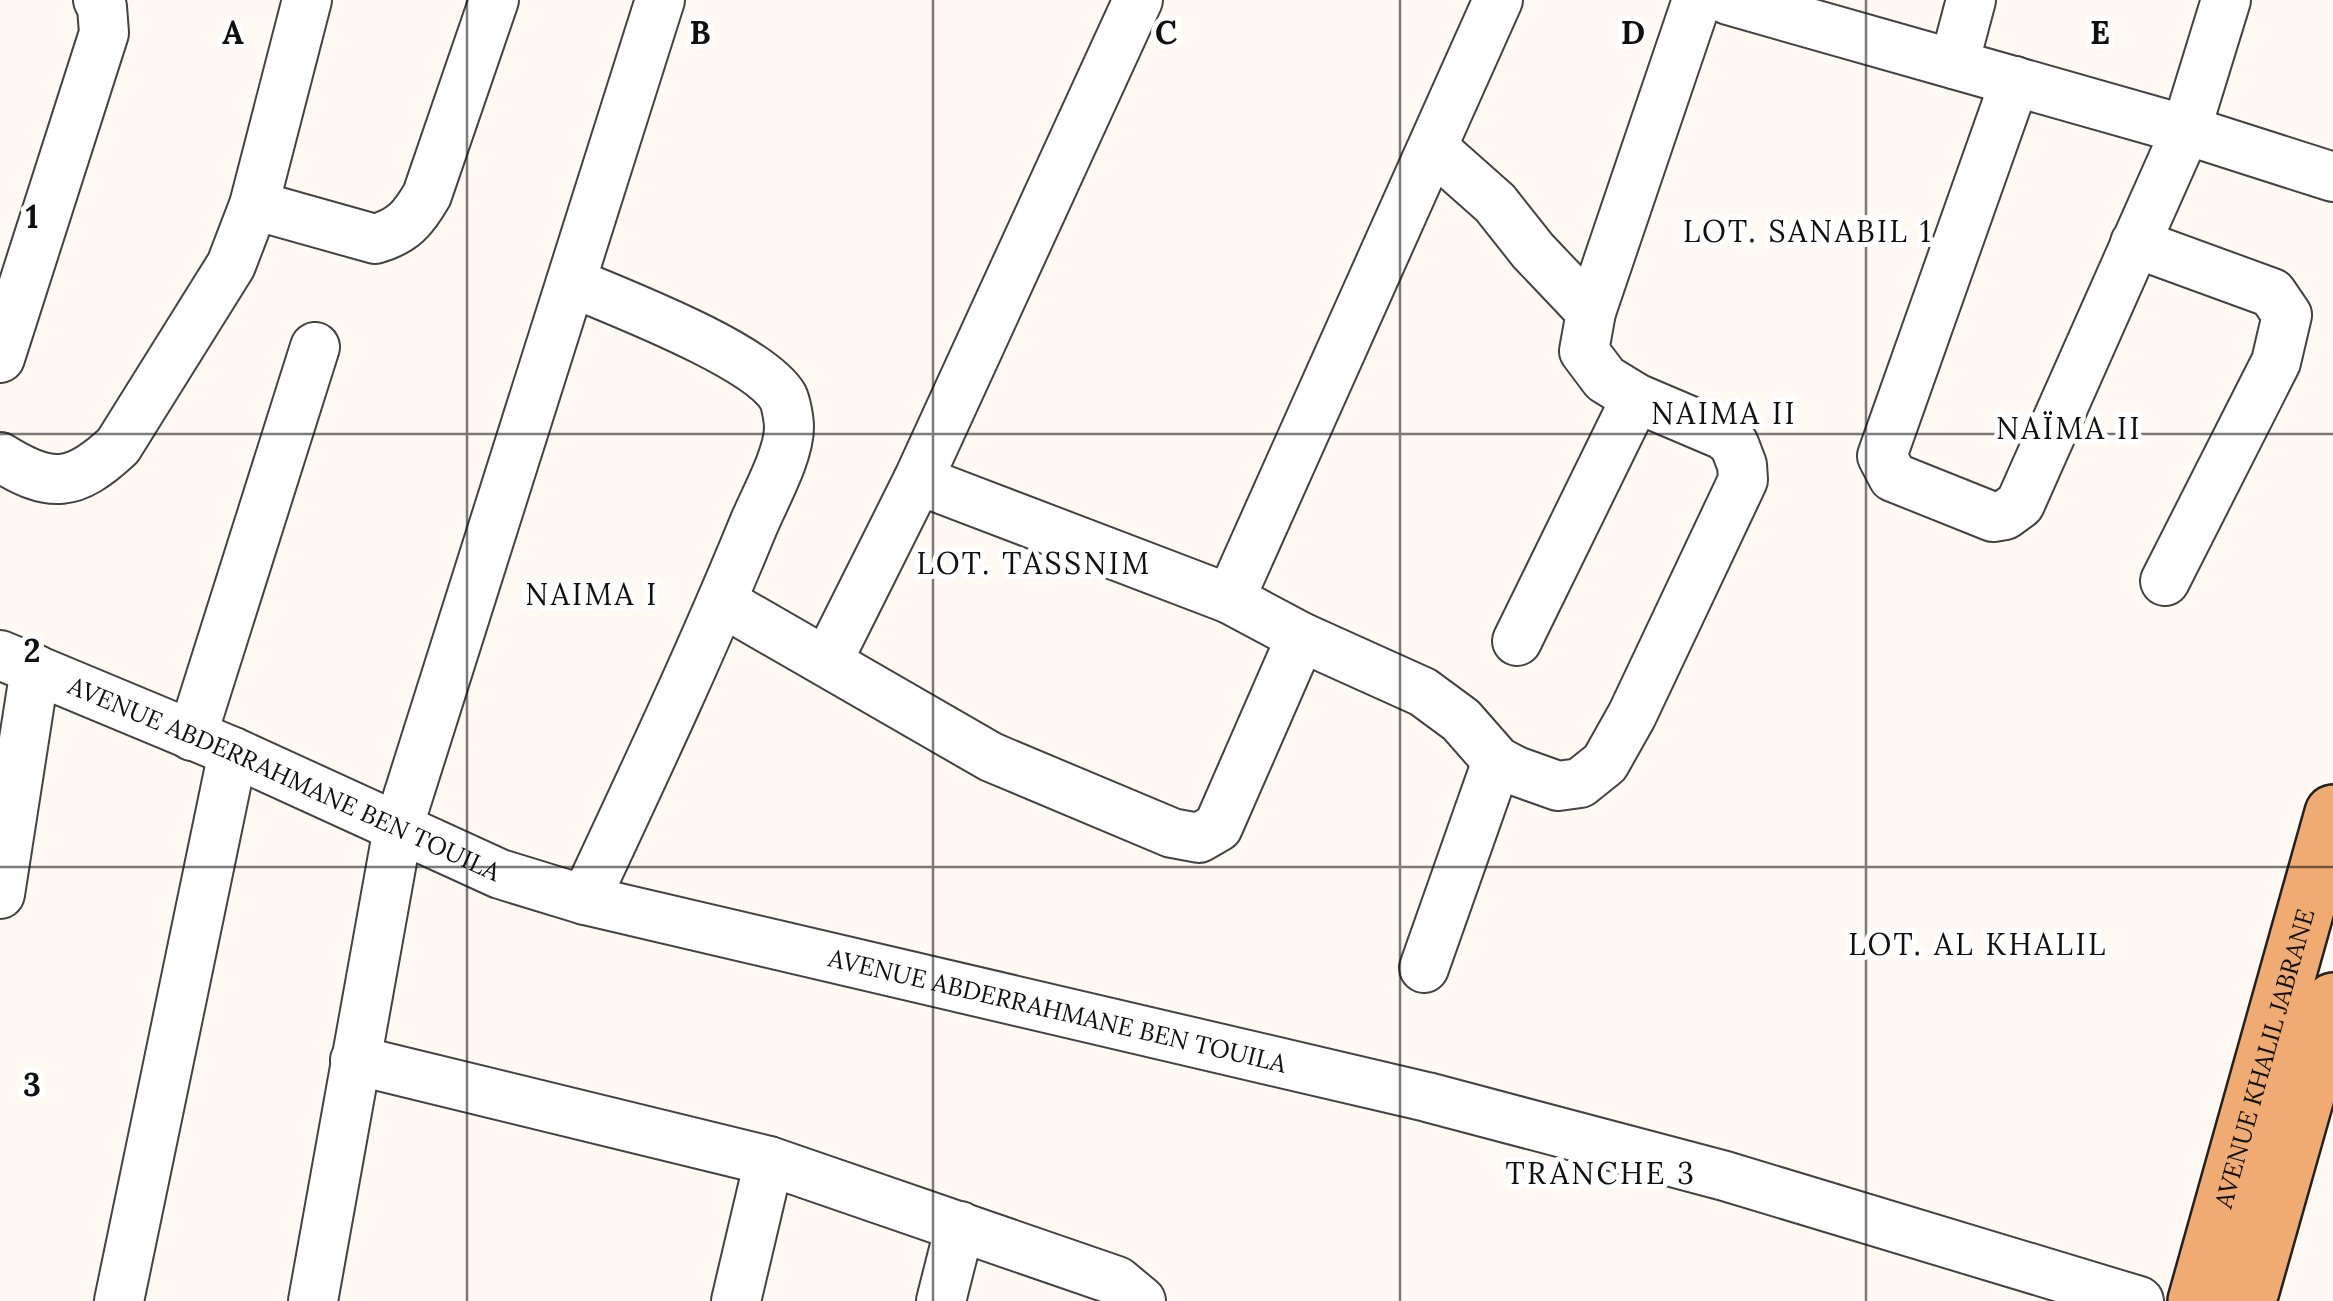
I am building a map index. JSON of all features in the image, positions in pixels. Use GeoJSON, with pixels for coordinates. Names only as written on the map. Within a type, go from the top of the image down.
{"type":"FeatureCollection","features":[{"type":"Feature","properties":{"kind":"main road","name":"AVENUE KHALIL JABRANE"},"geometry":{"type":"LineString","coordinates":[[2196,1301],[2333,813]]}},
{"type":"Feature","properties":{"kind":"main road","name":"AVENUE KHALIL JABRANE"},"geometry":{"type":"LineString","coordinates":[[2248,1301],[2333,1000]]}},
{"type":"Feature","properties":{"kind":"street"},"geometry":{"type":"LineString","coordinates":[[0,358],[104,33],[98,0]]}},
{"type":"Feature","properties":{"kind":"street"},"geometry":{"type":"LineString","coordinates":[[0,457],[25,473],[74,479],[118,446],[231,264],[254,205],[307,0]]}},
{"type":"Feature","properties":{"kind":"street"},"geometry":{"type":"LineString","coordinates":[[254,205],[375,239],[394,234],[411,222],[427,195],[494,0]]}},
{"type":"Feature","properties":{"kind":"street"},"geometry":{"type":"LineString","coordinates":[[314,1301],[398,828],[660,0]]}},
{"type":"Feature","properties":{"kind":"street"},"geometry":{"type":"LineString","coordinates":[[827,662],[918,480],[1138,0]]}},
{"type":"Feature","properties":{"kind":"street"},"geometry":{"type":"LineString","coordinates":[[1230,600],[1498,0]]}},
{"type":"Feature","properties":{"kind":"street"},"geometry":{"type":"LineString","coordinates":[[918,480],[1230,600],[1423,692],[1460,720],[1497,760],[1534,780],[1558,786],[1580,783],[1605,762],[1632,715],[1742,480],[1740,453],[1723,435],[1636,398],[1605,378],[1584,351],[1591,312],[1697,0]]}},
{"type":"Feature","properties":{"kind":"street"},"geometry":{"type":"LineString","coordinates":[[1954,64],[1972,0]]}},
{"type":"Feature","properties":{"kind":"street"},"geometry":{"type":"LineString","coordinates":[[2015,81],[1882,456],[1893,476],[1992,517],[2005,515],[2020,504],[2186,130],[2226,0]]}},
{"type":"Feature","properties":{"kind":"street"},"geometry":{"type":"LineString","coordinates":[[1753,4],[2186,130],[2333,177]]}},
{"type":"Feature","properties":{"kind":"street"},"geometry":{"type":"LineString","coordinates":[[1433,148],[1495,203],[1533,251],[1591,312]]}},
{"type":"Feature","properties":{"kind":"street"},"geometry":{"type":"LineString","coordinates":[[2135,243],[2272,292],[2287,315],[2276,362],[2164,581]]}},
{"type":"Feature","properties":{"kind":"street"},"geometry":{"type":"LineString","coordinates":[[571,282],[660,318],[724,352],[783,398],[790,428],[722,602],[585,900]]}},
{"type":"Feature","properties":{"kind":"street"},"geometry":{"type":"LineString","coordinates":[[119,1301],[213,744],[315,347]]}},
{"type":"Feature","properties":{"kind":"street"},"geometry":{"type":"LineString","coordinates":[[1517,640],[1636,398]]}},
{"type":"Feature","properties":{"kind":"street"},"geometry":{"type":"LineString","coordinates":[[722,602],[991,757],[1172,833],[1199,838],[1218,827],[1301,637]]}},
{"type":"Feature","properties":{"kind":"street"},"geometry":{"type":"LineString","coordinates":[[0,894],[18,662]]}},
{"type":"Feature","properties":{"kind":"street","name":"AVENUE ABDERRAHMANE BEN TOUILA"},"geometry":{"type":"LineString","coordinates":[[18,662],[213,744],[500,874],[585,900],[1427,1097],[1725,1176],[2139,1301]]}},
{"type":"Feature","properties":{"kind":"street"},"geometry":{"type":"LineString","coordinates":[[1424,968],[1497,760]]}},
{"type":"Feature","properties":{"kind":"street"},"geometry":{"type":"LineString","coordinates":[[355,1060],[769,1161],[1117,1281],[1141,1301]]}},
{"type":"Feature","properties":{"kind":"street"},"geometry":{"type":"LineString","coordinates":[[736,1301],[769,1161]]}},
{"type":"Feature","properties":{"kind":"street"},"geometry":{"type":"LineString","coordinates":[[941,1301],[960,1226]]}},
{"type":"Feature","properties":{"kind":"district","name":"LOT. SANABIL 1"},"geometry":{"type":"Point","coordinates":[1808,231]}},
{"type":"Feature","properties":{"kind":"district","name":"NAIMA II"},"geometry":{"type":"Point","coordinates":[1724,413]}},
{"type":"Feature","properties":{"kind":"district","name":"NAÏMA II"},"geometry":{"type":"Point","coordinates":[2069,428]}},
{"type":"Feature","properties":{"kind":"district","name":"LOT. TASSNIM"},"geometry":{"type":"Point","coordinates":[1034,563]}},
{"type":"Feature","properties":{"kind":"district","name":"NAIMA I"},"geometry":{"type":"Point","coordinates":[592,594]}},
{"type":"Feature","properties":{"kind":"district","name":"LOT. AL KHALIL"},"geometry":{"type":"Point","coordinates":[1978,944]}},
{"type":"Feature","properties":{"kind":"district","name":"TRANCHE 3"},"geometry":{"type":"Point","coordinates":[1601,1173]}}]}
